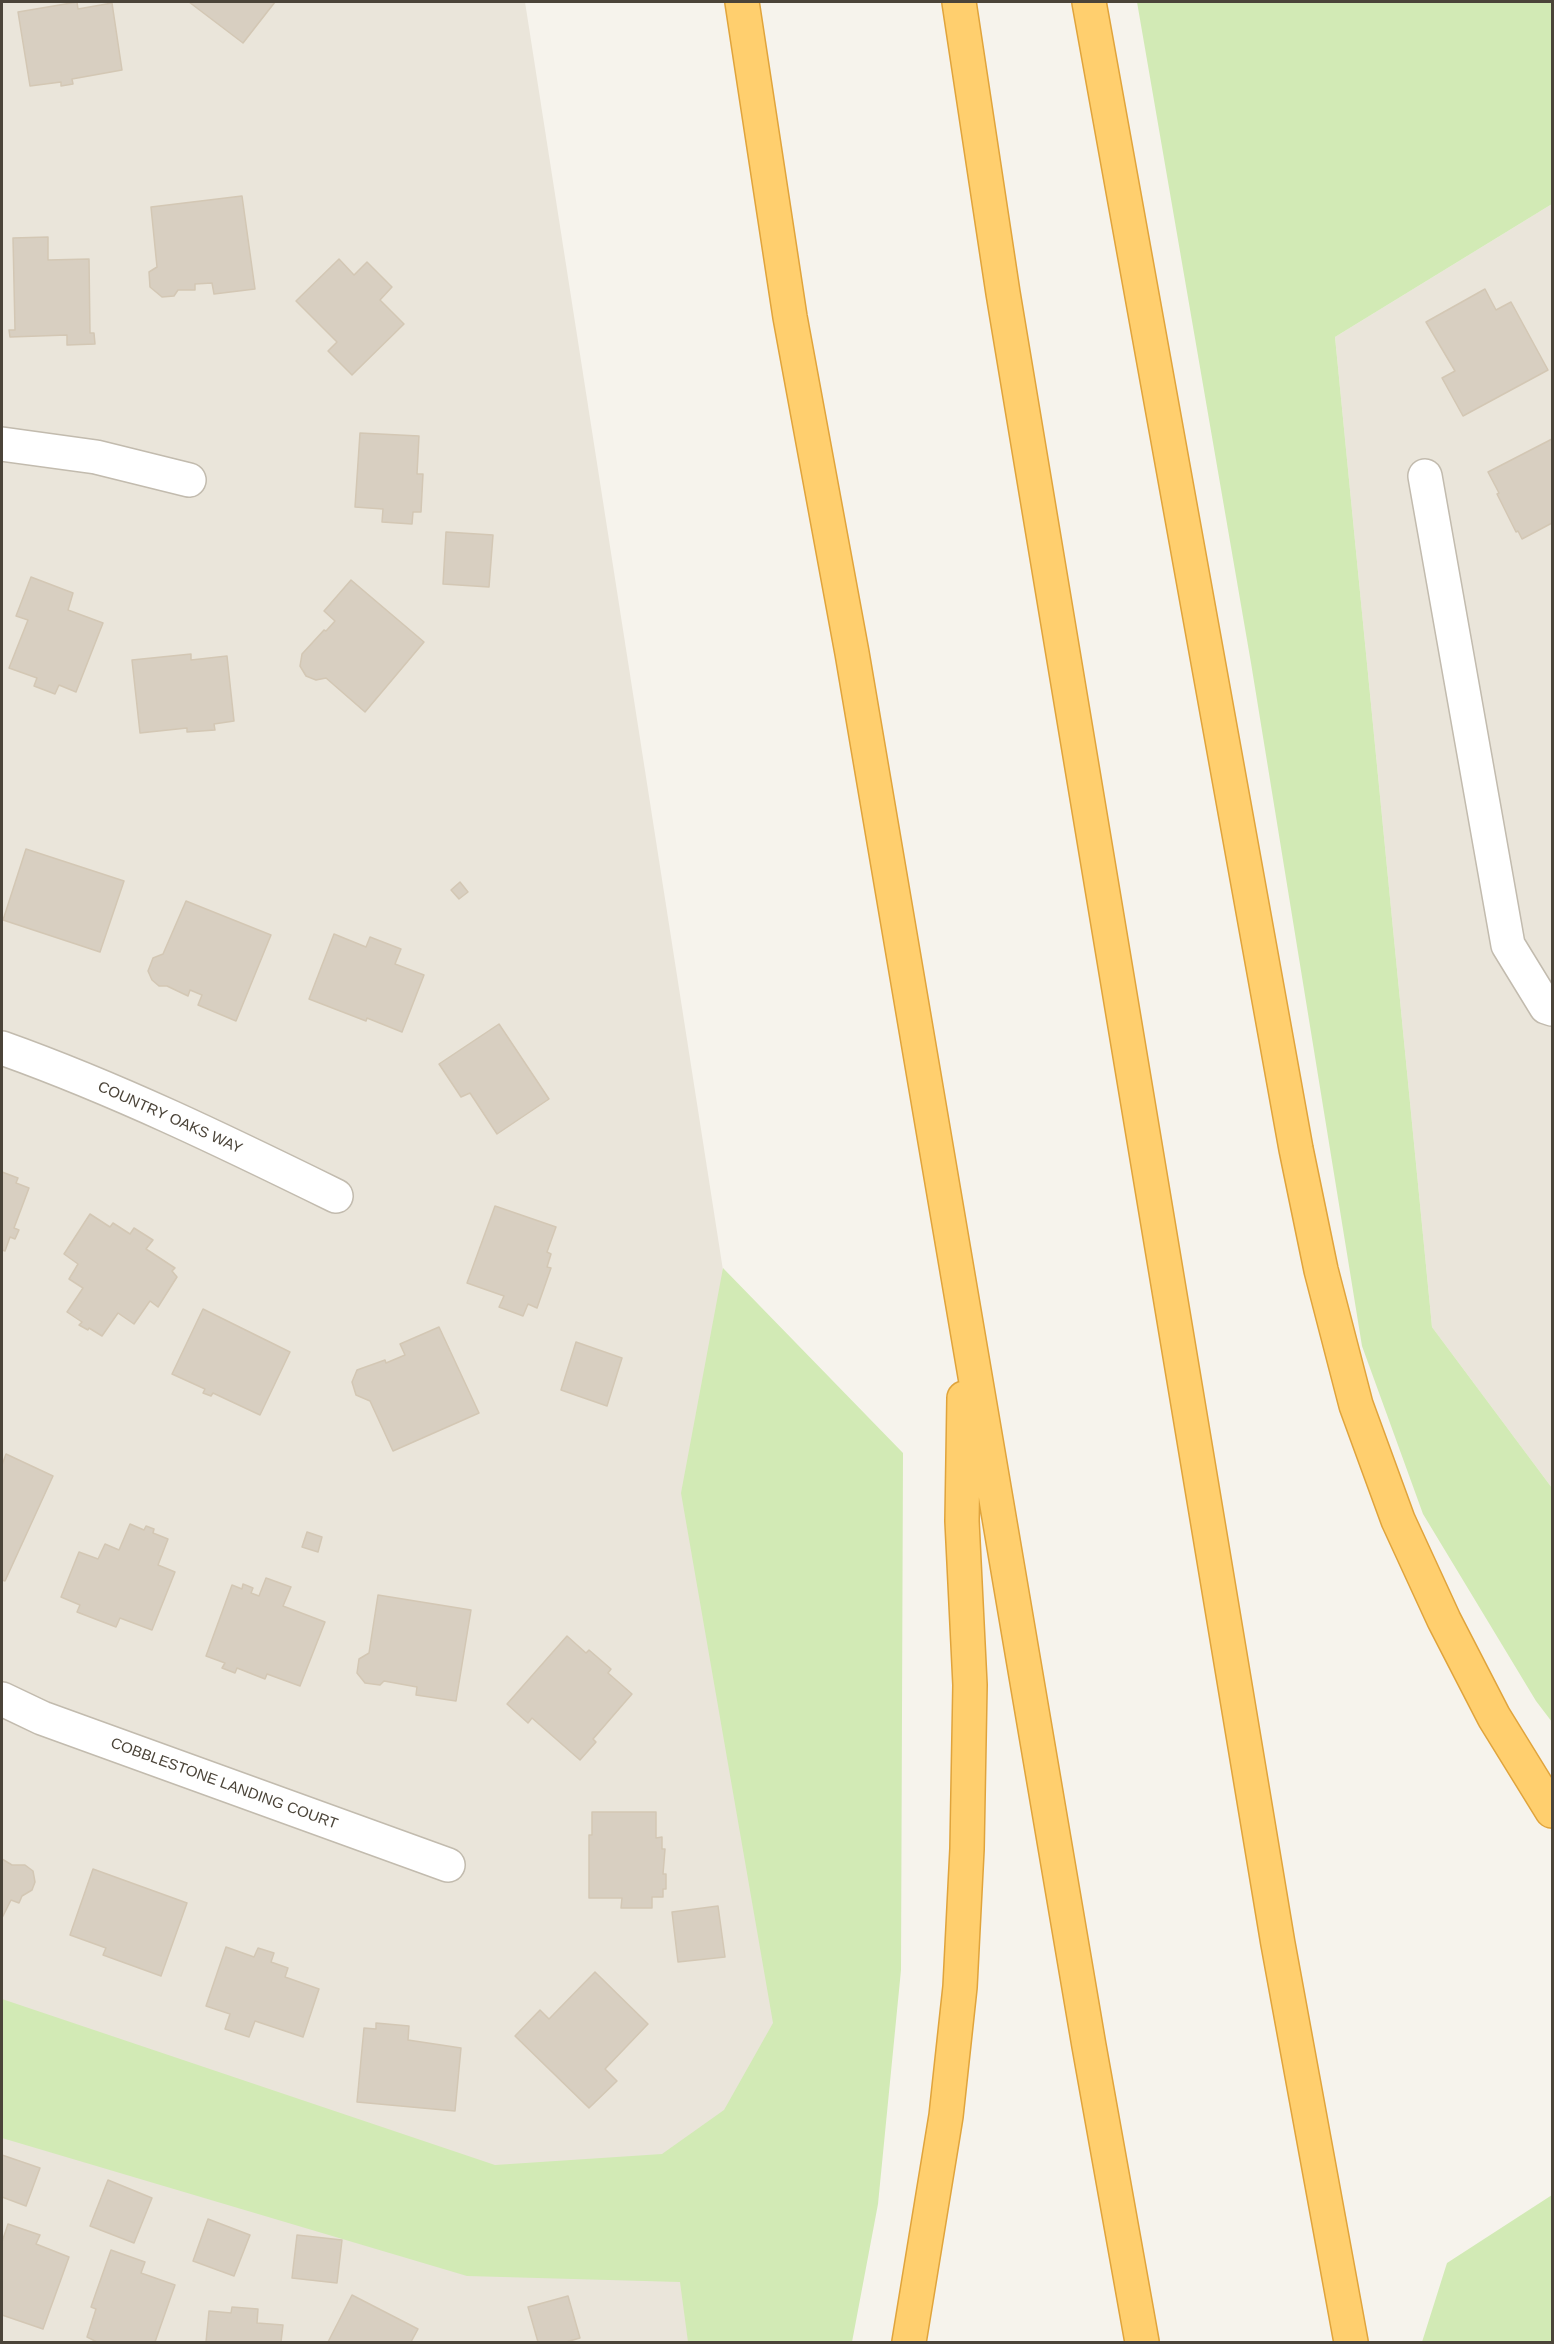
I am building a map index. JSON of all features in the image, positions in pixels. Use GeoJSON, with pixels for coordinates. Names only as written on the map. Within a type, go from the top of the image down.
{"type":"FeatureCollection","features":[{"type":"Feature","properties":{"kind":"highway"},"geometry":{"type":"LineString","coordinates":[[742,2],[790,317],[852,653],[1142,2343]]}},
{"type":"Feature","properties":{"kind":"highway"},"geometry":{"type":"LineString","coordinates":[[959,2],[1003,293],[1278,1944],[1352,2343]]}},
{"type":"Feature","properties":{"kind":"highway"},"geometry":{"type":"LineString","coordinates":[[1089,2],[1296,1149],[1321,1270],[1356,1405],[1398,1520],[1444,1620],[1494,1717],[1552,1811]]}},
{"type":"Feature","properties":{"kind":"highway"},"geometry":{"type":"LineString","coordinates":[[909,2343],[946,2116],[960,1987],[968,1849],[970,1685],[962,1521],[965,1318]]}},
{"type":"Feature","properties":{"kind":"street"},"geometry":{"type":"LineString","coordinates":[[2,444],[96,458],[189,480]]}},
{"type":"Feature","properties":{"kind":"street"},"geometry":{"type":"LineString","coordinates":[[1425,476],[1508,945],[1549,1008]]}},
{"type":"Feature","properties":{"kind":"street","name":"COUNTRY OAKS WAY"},"geometry":{"type":"LineString","coordinates":[[2,1048],[48,1064],[180,1120],[336,1196]]}},
{"type":"Feature","properties":{"kind":"street","name":"COBBLESTONE LANDING COURT"},"geometry":{"type":"LineString","coordinates":[[2,1700],[42,1718],[448,1865]]}},
{"type":"Feature","properties":{"kind":"shaded area"},"geometry":{"type":"Polygon","coordinates":[[[2,2],[525,2],[844,2045],[715,2342],[2,2342],[2,2]]]}},
{"type":"Feature","properties":{"kind":"shaded area"},"geometry":{"type":"Polygon","coordinates":[[[1552,204],[1552,1488],[1432,1327],[1335,337],[1552,204]]]}},
{"type":"Feature","properties":{"kind":"green space"},"geometry":{"type":"Polygon","coordinates":[[[1137,2],[1552,2],[1552,204],[1335,337],[1432,1327],[1552,1488],[1552,1722],[1536,1701],[1423,1514],[1362,1346],[1251,663],[1137,2]]]}},
{"type":"Feature","properties":{"kind":"green space"},"geometry":{"type":"Polygon","coordinates":[[[723,1268],[903,1453],[901,1970],[878,2204],[852,2342],[688,2342],[680,2282],[467,2276],[2,2138],[2,1999],[495,2165],[662,2154],[724,2110],[773,2023],[681,1493],[723,1268]]]}},
{"type":"Feature","properties":{"kind":"green space"},"geometry":{"type":"Polygon","coordinates":[[[1552,2195],[1552,2342],[1422,2342],[1447,2263],[1552,2195]]]}},
{"type":"Feature","properties":{"kind":"building"},"geometry":{"type":"Polygon","coordinates":[[[77,2],[78,9],[112,3],[122,70],[72,79],[73,84],[61,86],[61,82],[30,86],[18,12],[77,2]]]}},
{"type":"Feature","properties":{"kind":"building"},"geometry":{"type":"Polygon","coordinates":[[[189,2],[275,2],[243,43],[189,2]]]}},
{"type":"Feature","properties":{"kind":"building"},"geometry":{"type":"Polygon","coordinates":[[[242,196],[255,289],[214,294],[212,283],[195,284],[195,290],[178,290],[174,296],[162,297],[150,287],[149,272],[157,267],[151,207],[242,196]]]}},
{"type":"Feature","properties":{"kind":"building"},"geometry":{"type":"Polygon","coordinates":[[[48,237],[48,260],[89,259],[90,333],[94,333],[95,344],[67,345],[67,335],[10,337],[9,330],[15,330],[13,238],[48,237]]]}},
{"type":"Feature","properties":{"kind":"building"},"geometry":{"type":"Polygon","coordinates":[[[339,259],[354,275],[367,262],[392,287],[380,300],[404,324],[352,375],[328,351],[337,342],[296,301],[339,259]]]}},
{"type":"Feature","properties":{"kind":"building"},"geometry":{"type":"Polygon","coordinates":[[[1485,289],[1496,310],[1511,302],[1548,370],[1463,416],[1442,378],[1455,371],[1426,322],[1485,289]]]}},
{"type":"Feature","properties":{"kind":"building"},"geometry":{"type":"Polygon","coordinates":[[[360,433],[419,436],[417,474],[423,474],[421,512],[413,512],[412,524],[382,522],[383,509],[355,507],[360,433]]]}},
{"type":"Feature","properties":{"kind":"building"},"geometry":{"type":"Polygon","coordinates":[[[1552,439],[1552,523],[1522,539],[1518,531],[1516,532],[1488,472],[1552,439]]]}},
{"type":"Feature","properties":{"kind":"building"},"geometry":{"type":"Polygon","coordinates":[[[446,532],[493,535],[489,587],[443,584],[446,532]]]}},
{"type":"Feature","properties":{"kind":"building"},"geometry":{"type":"Polygon","coordinates":[[[31,577],[73,593],[68,610],[103,623],[76,692],[59,685],[55,694],[34,686],[37,678],[9,668],[28,620],[16,616],[31,577]]]}},
{"type":"Feature","properties":{"kind":"building"},"geometry":{"type":"Polygon","coordinates":[[[351,580],[424,642],[365,712],[326,678],[316,680],[306,676],[300,666],[302,654],[335,621],[324,611],[351,580]]]}},
{"type":"Feature","properties":{"kind":"building"},"geometry":{"type":"Polygon","coordinates":[[[191,654],[191,660],[227,656],[234,721],[214,724],[215,730],[187,732],[187,728],[140,733],[132,660],[191,654]]]}},
{"type":"Feature","properties":{"kind":"building"},"geometry":{"type":"Polygon","coordinates":[[[26,849],[124,881],[100,952],[3,920],[26,849]]]}},
{"type":"Feature","properties":{"kind":"building"},"geometry":{"type":"Polygon","coordinates":[[[460,882],[468,892],[459,899],[451,890],[460,882]]]}},
{"type":"Feature","properties":{"kind":"building"},"geometry":{"type":"Polygon","coordinates":[[[186,901],[271,935],[236,1021],[198,1005],[202,995],[190,990],[188,996],[167,986],[159,986],[152,980],[148,971],[153,958],[163,954],[186,901]]]}},
{"type":"Feature","properties":{"kind":"building"},"geometry":{"type":"Polygon","coordinates":[[[334,934],[366,947],[370,937],[401,949],[395,964],[424,975],[402,1032],[309,999],[334,934]]]}},
{"type":"Feature","properties":{"kind":"building"},"geometry":{"type":"Polygon","coordinates":[[[499,1024],[549,1099],[497,1134],[470,1093],[461,1097],[439,1064],[499,1024]]]}},
{"type":"Feature","properties":{"kind":"building"},"geometry":{"type":"Polygon","coordinates":[[[2,1172],[18,1178],[16,1183],[29,1188],[14,1228],[19,1230],[15,1239],[10,1237],[5,1251],[2,1250],[2,1172]]]}},
{"type":"Feature","properties":{"kind":"building"},"geometry":{"type":"Polygon","coordinates":[[[495,1206],[556,1227],[547,1252],[551,1254],[547,1267],[551,1268],[537,1308],[528,1304],[523,1316],[499,1307],[504,1296],[467,1283],[495,1206]]]}},
{"type":"Feature","properties":{"kind":"building"},"geometry":{"type":"Polygon","coordinates":[[[90,1214],[110,1227],[113,1223],[130,1234],[134,1228],[153,1240],[146,1249],[175,1268],[172,1271],[177,1277],[158,1307],[150,1301],[134,1324],[118,1313],[102,1336],[79,1325],[82,1322],[67,1312],[83,1288],[69,1279],[78,1264],[64,1254],[90,1214]]]}},
{"type":"Feature","properties":{"kind":"building"},"geometry":{"type":"Polygon","coordinates":[[[203,1309],[290,1352],[260,1415],[213,1393],[211,1396],[203,1393],[205,1389],[172,1374],[203,1309]]]}},
{"type":"Feature","properties":{"kind":"building"},"geometry":{"type":"Polygon","coordinates":[[[439,1327],[479,1413],[393,1451],[370,1401],[356,1395],[352,1382],[357,1370],[385,1360],[386,1363],[405,1355],[400,1344],[439,1327]]]}},
{"type":"Feature","properties":{"kind":"building"},"geometry":{"type":"Polygon","coordinates":[[[576,1342],[622,1358],[607,1406],[561,1390],[576,1342]]]}},
{"type":"Feature","properties":{"kind":"building"},"geometry":{"type":"Polygon","coordinates":[[[6,1454],[53,1476],[5,1581],[2,1580],[2,1465],[6,1454]]]}},
{"type":"Feature","properties":{"kind":"building"},"geometry":{"type":"Polygon","coordinates":[[[130,1524],[144,1530],[146,1526],[154,1529],[153,1533],[168,1539],[158,1565],[175,1572],[152,1630],[120,1618],[116,1627],[77,1612],[80,1605],[61,1597],[79,1552],[98,1559],[105,1544],[119,1550],[130,1524]]]}},
{"type":"Feature","properties":{"kind":"building"},"geometry":{"type":"Polygon","coordinates":[[[307,1532],[322,1537],[318,1552],[302,1547],[307,1532]]]}},
{"type":"Feature","properties":{"kind":"building"},"geometry":{"type":"Polygon","coordinates":[[[266,1578],[291,1587],[283,1606],[325,1622],[300,1686],[267,1674],[265,1679],[237,1668],[235,1673],[222,1668],[225,1663],[206,1656],[232,1585],[242,1589],[243,1584],[253,1588],[251,1593],[259,1596],[266,1578]]]}},
{"type":"Feature","properties":{"kind":"building"},"geometry":{"type":"Polygon","coordinates":[[[378,1595],[471,1610],[456,1701],[416,1695],[417,1687],[384,1681],[380,1685],[365,1683],[357,1673],[359,1659],[369,1653],[378,1595]]]}},
{"type":"Feature","properties":{"kind":"building"},"geometry":{"type":"Polygon","coordinates":[[[567,1636],[586,1653],[589,1650],[611,1669],[608,1673],[632,1694],[593,1739],[596,1742],[580,1760],[532,1718],[528,1723],[507,1704],[567,1636]]]}},
{"type":"Feature","properties":{"kind":"building"},"geometry":{"type":"Polygon","coordinates":[[[592,1812],[656,1812],[656,1838],[662,1837],[662,1849],[665,1849],[663,1874],[666,1874],[666,1889],[663,1889],[663,1897],[652,1897],[652,1908],[621,1908],[622,1898],[589,1898],[589,1835],[592,1835],[592,1812]]]}},
{"type":"Feature","properties":{"kind":"building"},"geometry":{"type":"Polygon","coordinates":[[[2,1859],[12,1865],[25,1865],[33,1871],[35,1882],[32,1890],[22,1896],[19,1903],[11,1900],[2,1918],[2,1859]]]}},
{"type":"Feature","properties":{"kind":"building"},"geometry":{"type":"Polygon","coordinates":[[[93,1869],[187,1903],[161,1976],[103,1955],[106,1948],[70,1935],[93,1869]]]}},
{"type":"Feature","properties":{"kind":"building"},"geometry":{"type":"Polygon","coordinates":[[[718,1906],[725,1957],[678,1962],[672,1912],[718,1906]]]}},
{"type":"Feature","properties":{"kind":"building"},"geometry":{"type":"Polygon","coordinates":[[[226,1947],[254,1957],[258,1948],[274,1953],[271,1962],[288,1968],[285,1977],[319,1989],[303,2037],[255,2021],[249,2037],[225,2029],[230,2014],[206,2006],[226,1947]]]}},
{"type":"Feature","properties":{"kind":"building"},"geometry":{"type":"Polygon","coordinates":[[[595,1972],[648,2024],[605,2069],[617,2081],[589,2108],[515,2036],[540,2010],[549,2019],[595,1972]]]}},
{"type":"Feature","properties":{"kind":"building"},"geometry":{"type":"Polygon","coordinates":[[[376,2023],[409,2026],[408,2040],[461,2048],[455,2111],[357,2102],[364,2028],[376,2029],[376,2023]]]}},
{"type":"Feature","properties":{"kind":"building"},"geometry":{"type":"Polygon","coordinates":[[[2,2155],[40,2168],[26,2206],[2,2197],[2,2155]]]}},
{"type":"Feature","properties":{"kind":"building"},"geometry":{"type":"Polygon","coordinates":[[[108,2180],[152,2198],[134,2243],[90,2226],[108,2180]]]}},
{"type":"Feature","properties":{"kind":"building"},"geometry":{"type":"Polygon","coordinates":[[[208,2219],[250,2235],[234,2276],[193,2261],[208,2219]]]}},
{"type":"Feature","properties":{"kind":"building"},"geometry":{"type":"Polygon","coordinates":[[[8,2224],[40,2235],[36,2244],[69,2257],[43,2329],[2,2315],[2,2242],[8,2224]]]}},
{"type":"Feature","properties":{"kind":"building"},"geometry":{"type":"Polygon","coordinates":[[[297,2235],[342,2240],[337,2283],[292,2278],[297,2235]]]}},
{"type":"Feature","properties":{"kind":"building"},"geometry":{"type":"Polygon","coordinates":[[[111,2250],[145,2262],[141,2273],[175,2285],[155,2342],[97,2342],[87,2337],[96,2309],[91,2307],[111,2250]]]}},
{"type":"Feature","properties":{"kind":"building"},"geometry":{"type":"Polygon","coordinates":[[[352,2295],[418,2329],[411,2342],[328,2342],[352,2295]]]}},
{"type":"Feature","properties":{"kind":"building"},"geometry":{"type":"Polygon","coordinates":[[[568,2296],[580,2338],[566,2342],[538,2342],[528,2307],[568,2296]]]}},
{"type":"Feature","properties":{"kind":"building"},"geometry":{"type":"Polygon","coordinates":[[[232,2307],[258,2309],[257,2323],[283,2325],[281,2342],[206,2342],[209,2311],[231,2313],[232,2307]]]}}]}
